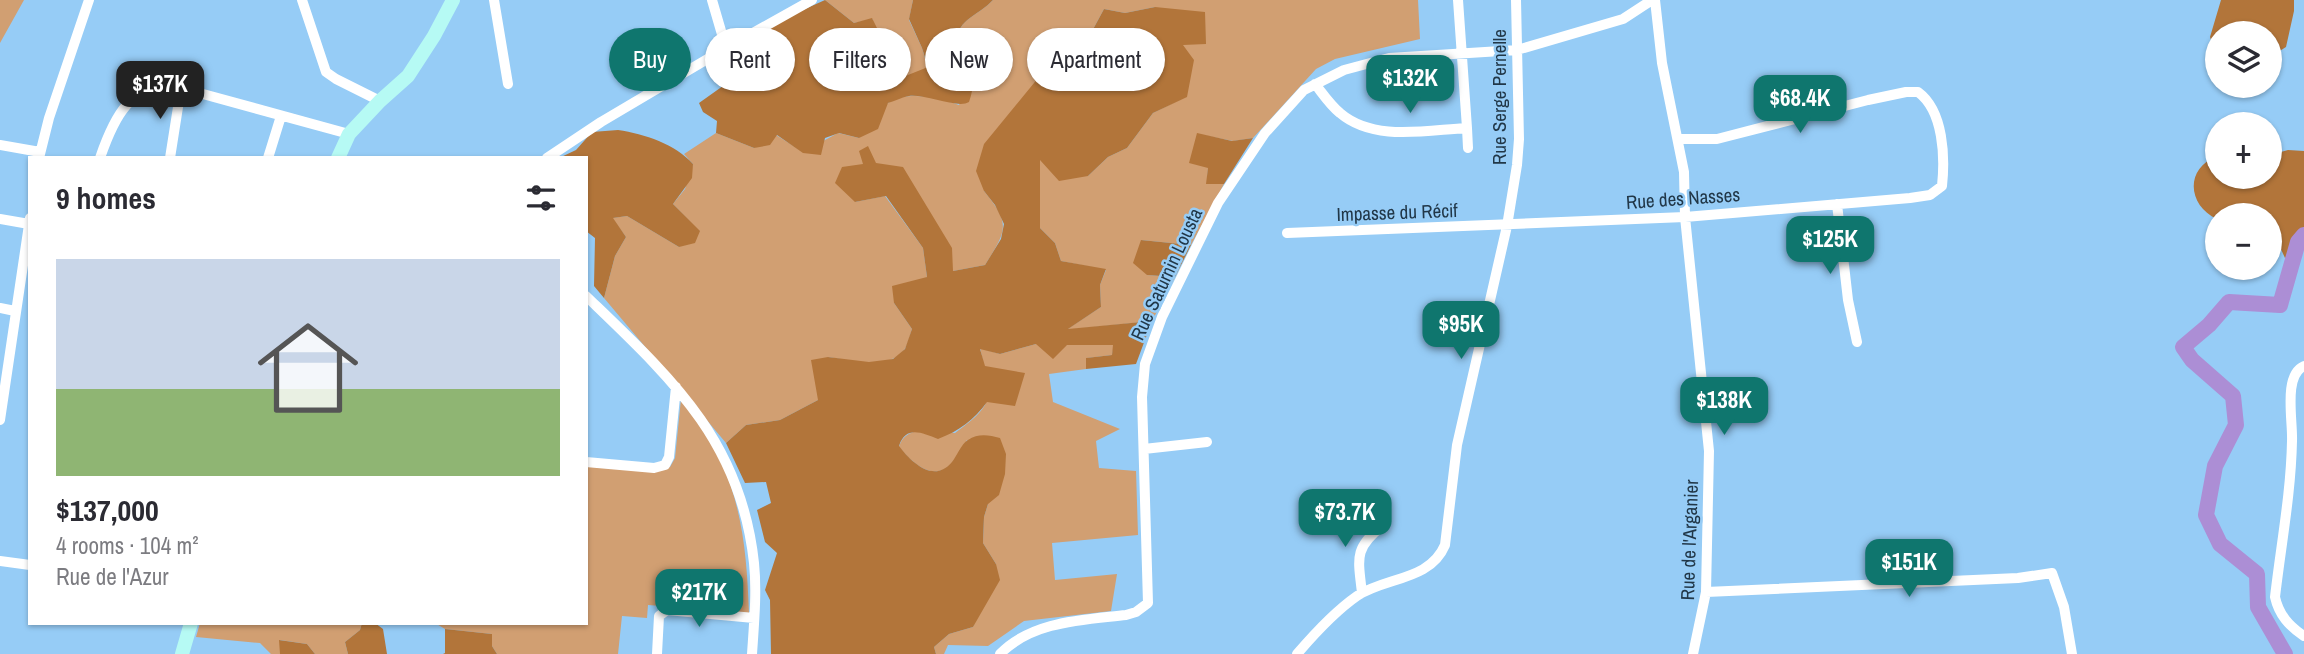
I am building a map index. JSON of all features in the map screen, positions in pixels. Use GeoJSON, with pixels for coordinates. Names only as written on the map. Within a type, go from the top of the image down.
{"type":"FeatureCollection","features":[{"type":"Feature","properties":{"kind":"street"},"geometry":{"type":"LineString","coordinates":[[0,145],[40,155],[89,0]]}},
{"type":"Feature","properties":{"kind":"street"},"geometry":{"type":"LineString","coordinates":[[302,0],[326,72],[342,83],[380,101]]}},
{"type":"Feature","properties":{"kind":"street"},"geometry":{"type":"LineString","coordinates":[[339,156],[349,134],[408,76],[453,0]]}},
{"type":"Feature","properties":{"kind":"street"},"geometry":{"type":"LineString","coordinates":[[494,0],[508,83]]}},
{"type":"Feature","properties":{"kind":"street"},"geometry":{"type":"LineString","coordinates":[[712,0],[720,28]]}},
{"type":"Feature","properties":{"kind":"street"},"geometry":{"type":"LineString","coordinates":[[762,28],[812,0]]}},
{"type":"Feature","properties":{"kind":"street"},"geometry":{"type":"LineString","coordinates":[[1458,0],[1468,148]]}},
{"type":"Feature","properties":{"kind":"street","name":"Rue Serge Pernelle"},"geometry":{"type":"LineString","coordinates":[[1297,654],[1317,631],[1362,593],[1425,569],[1443,551],[1457,446],[1507,226],[1518,152],[1516,0]]}},
{"type":"Feature","properties":{"kind":"street","name":"Rue Saturnin Lousta"},"geometry":{"type":"LineString","coordinates":[[1000,654],[1017,639],[1048,627],[1126,615],[1136,612],[1148,603],[1142,397],[1145,364],[1161,317],[1225,193],[1265,133],[1304,90],[1344,70],[1378,60],[1517,50],[1623,19],[1654,0]]}},
{"type":"Feature","properties":{"kind":"street","name":"Rue de l'Arganier"},"geometry":{"type":"LineString","coordinates":[[1654,0],[1661,63],[1684,172],[1685,217],[1709,451],[1706,592],[1693,654]]}},
{"type":"Feature","properties":{"kind":"street"},"geometry":{"type":"LineString","coordinates":[[550,156],[601,122],[705,60]]}},
{"type":"Feature","properties":{"kind":"street"},"geometry":{"type":"LineString","coordinates":[[1315,84],[1339,113],[1350,121],[1371,129],[1400,132],[1466,128]]}},
{"type":"Feature","properties":{"kind":"street"},"geometry":{"type":"LineString","coordinates":[[101,156],[111,128],[133,98],[151,89],[170,87],[349,134]]}},
{"type":"Feature","properties":{"kind":"street"},"geometry":{"type":"LineString","coordinates":[[170,156],[181,88]]}},
{"type":"Feature","properties":{"kind":"street","name":"Rue des Nasses"},"geometry":{"type":"LineString","coordinates":[[1507,226],[1685,217],[1874,202],[1930,195],[1942,186],[1944,165],[1941,135],[1929,104],[1918,92],[1906,92],[1717,139],[1679,139]]}},
{"type":"Feature","properties":{"kind":"street"},"geometry":{"type":"LineString","coordinates":[[269,156],[281,116]]}},
{"type":"Feature","properties":{"kind":"street"},"geometry":{"type":"LineString","coordinates":[[1837,204],[1857,342]]}},
{"type":"Feature","properties":{"kind":"street"},"geometry":{"type":"LineString","coordinates":[[0,219],[28,224]]}},
{"type":"Feature","properties":{"kind":"street","name":"Impasse du Récif"},"geometry":{"type":"LineString","coordinates":[[1287,233],[1507,226]]}},
{"type":"Feature","properties":{"kind":"street"},"geometry":{"type":"LineString","coordinates":[[0,420],[28,230]]}},
{"type":"Feature","properties":{"kind":"street"},"geometry":{"type":"LineString","coordinates":[[588,298],[676,387],[704,421],[719,446],[743,509],[754,563],[752,654]]}},
{"type":"Feature","properties":{"kind":"street"},"geometry":{"type":"LineString","coordinates":[[0,308],[15,311]]}},
{"type":"Feature","properties":{"kind":"street"},"geometry":{"type":"LineString","coordinates":[[2304,366],[2298,368],[2291,382],[2292,441],[2277,603],[2287,622],[2304,636]]}},
{"type":"Feature","properties":{"kind":"street"},"geometry":{"type":"LineString","coordinates":[[588,462],[654,468],[665,465],[670,457],[676,387]]}},
{"type":"Feature","properties":{"kind":"street"},"geometry":{"type":"LineString","coordinates":[[1144,449],[1207,442]]}},
{"type":"Feature","properties":{"kind":"street"},"geometry":{"type":"LineString","coordinates":[[1362,593],[1360,552],[1365,540],[1382,526]]}},
{"type":"Feature","properties":{"kind":"street"},"geometry":{"type":"LineString","coordinates":[[0,561],[28,565]]}},
{"type":"Feature","properties":{"kind":"street"},"geometry":{"type":"LineString","coordinates":[[1706,592],[1797,586],[2018,579],[2052,573],[2064,607],[2072,654]]}},
{"type":"Feature","properties":{"kind":"street"},"geometry":{"type":"LineString","coordinates":[[657,654],[659,616],[667,610],[754,618]]}},
{"type":"Feature","properties":{"kind":"street"},"geometry":{"type":"LineString","coordinates":[[182,654],[190,625]]}},
{"type":"Feature","properties":{"kind":"shaded area"},"geometry":{"type":"Polygon","coordinates":[[[0,0],[24,0],[0,43],[0,0]]]}},
{"type":"Feature","properties":{"kind":"shaded area"},"geometry":{"type":"Polygon","coordinates":[[[825,0],[913,0],[909,20],[922,48],[925,69],[911,75],[911,28],[872,28],[873,19],[854,23],[825,0]]]}},
{"type":"Feature","properties":{"kind":"shaded area"},"geometry":{"type":"Polygon","coordinates":[[[825,0],[854,23],[872,18],[877,28],[809,28],[809,91],[911,91],[911,74],[925,68],[925,91],[972,91],[969,102],[957,104],[916,96],[901,98],[888,103],[878,129],[859,138],[839,133],[825,138],[821,155],[803,153],[777,135],[770,145],[754,148],[716,133],[717,121],[703,112],[699,103],[716,91],[795,91],[795,28],[769,28],[825,0]]]}},
{"type":"Feature","properties":{"kind":"shaded area"},"geometry":{"type":"Polygon","coordinates":[[[913,0],[993,0],[961,27],[925,28],[925,58],[909,19],[913,0]]]}},
{"type":"Feature","properties":{"kind":"shaded area"},"geometry":{"type":"Polygon","coordinates":[[[993,0],[1418,0],[1420,39],[1335,59],[1316,69],[1253,138],[1233,141],[1197,134],[1208,168],[1207,184],[1224,184],[1191,245],[1141,240],[1147,275],[1175,277],[1152,321],[1066,330],[1101,307],[1100,285],[1106,270],[1061,261],[1055,243],[1040,228],[1040,159],[1088,176],[1108,157],[1127,148],[1153,113],[1187,96],[1182,45],[1155,7],[1125,13],[1104,9],[1094,28],[1027,28],[1027,91],[1036,91],[984,191],[999,212],[1003,227],[998,243],[985,265],[953,271],[863,164],[855,202],[885,196],[923,248],[927,277],[894,303],[912,329],[907,345],[897,356],[879,362],[857,362],[828,357],[818,400],[780,420],[746,425],[726,443],[604,298],[615,256],[626,237],[612,218],[627,216],[679,247],[699,231],[673,204],[685,189],[693,164],[684,154],[716,133],[754,148],[776,135],[803,152],[838,133],[859,138],[880,110],[896,99],[924,96],[959,105],[964,91],[1013,91],[1013,28],[960,28],[993,0]]]}},
{"type":"Feature","properties":{"kind":"shaded area"},"geometry":{"type":"Polygon","coordinates":[[[2221,0],[2294,0],[2286,47],[2282,50],[2282,21],[2215,21],[2221,0]]]}},
{"type":"Feature","properties":{"kind":"shaded area"},"geometry":{"type":"Polygon","coordinates":[[[1155,7],[1205,12],[1206,44],[1183,45],[1194,60],[1187,97],[1153,113],[1127,148],[1108,157],[1088,176],[1059,181],[1040,160],[1040,228],[1055,243],[1061,261],[1106,269],[1100,285],[1101,307],[1068,329],[1152,321],[1136,364],[1086,369],[1086,358],[1112,355],[1113,345],[1067,345],[1053,359],[1036,344],[1000,354],[980,349],[985,366],[1025,373],[1015,406],[987,402],[971,420],[953,432],[938,439],[910,433],[902,439],[899,446],[916,464],[930,471],[938,471],[952,462],[963,444],[972,438],[984,435],[1000,438],[1006,454],[1005,474],[999,495],[988,504],[984,517],[983,543],[996,564],[1000,580],[973,627],[949,634],[934,647],[936,654],[771,654],[770,600],[765,590],[777,553],[765,542],[757,510],[771,503],[766,482],[745,483],[726,443],[746,425],[780,420],[818,400],[811,360],[828,357],[869,362],[893,359],[905,349],[912,329],[894,303],[892,286],[927,277],[923,248],[886,196],[855,202],[835,183],[842,167],[863,164],[859,151],[868,146],[876,163],[903,167],[952,248],[953,271],[985,265],[1001,239],[1004,224],[995,205],[984,191],[976,171],[984,144],[1027,91],[1165,91],[1165,28],[1094,28],[1104,9],[1125,13],[1155,7]]]}},
{"type":"Feature","properties":{"kind":"shaded area"},"geometry":{"type":"Polygon","coordinates":[[[618,130],[639,134],[659,141],[686,157],[693,164],[692,178],[673,204],[700,231],[695,243],[679,247],[627,216],[613,218],[626,237],[615,256],[604,298],[594,286],[595,238],[588,233],[588,156],[563,156],[576,150],[592,132],[618,130]]]}},
{"type":"Feature","properties":{"kind":"shaded area"},"geometry":{"type":"Polygon","coordinates":[[[1197,133],[1232,141],[1253,138],[1224,184],[1206,184],[1208,168],[1189,163],[1197,133]]]}},
{"type":"Feature","properties":{"kind":"shaded area"},"geometry":{"type":"Polygon","coordinates":[[[2304,151],[2304,247],[2285,258],[2282,251],[2282,203],[2205,203],[2205,211],[2196,197],[2194,188],[2195,178],[2205,163],[2205,189],[2282,189],[2282,152],[2304,151]]]}},
{"type":"Feature","properties":{"kind":"shaded area"},"geometry":{"type":"Polygon","coordinates":[[[1141,240],[1191,245],[1175,277],[1147,275],[1133,263],[1141,240]]]}},
{"type":"Feature","properties":{"kind":"shaded area"},"geometry":{"type":"Polygon","coordinates":[[[1036,344],[1114,345],[1112,355],[1087,358],[1086,369],[1049,374],[1053,402],[1120,429],[1096,441],[1099,468],[1136,471],[1138,535],[1052,543],[1055,580],[1117,574],[1111,611],[1024,621],[988,646],[948,645],[944,654],[936,654],[934,647],[949,634],[973,627],[996,564],[983,543],[984,517],[988,504],[967,440],[951,464],[937,471],[922,468],[899,447],[903,439],[915,432],[955,433],[982,409],[987,393],[980,348],[1000,354],[1036,344]]]}},
{"type":"Feature","properties":{"kind":"shaded area"},"geometry":{"type":"Polygon","coordinates":[[[681,399],[707,436],[728,477],[739,515],[745,553],[749,613],[648,605],[647,618],[622,616],[618,654],[497,654],[492,646],[492,634],[445,629],[438,625],[588,625],[588,466],[670,467],[675,458],[681,399]]]}},
{"type":"Feature","properties":{"kind":"shaded area"},"geometry":{"type":"Polygon","coordinates":[[[199,625],[361,625],[360,630],[345,642],[348,654],[315,654],[307,644],[280,640],[280,654],[271,654],[260,643],[196,637],[199,625]]]}},
{"type":"Feature","properties":{"kind":"shaded area"},"geometry":{"type":"Polygon","coordinates":[[[361,625],[378,625],[383,629],[387,654],[348,654],[345,642],[360,630],[361,625]]]}},
{"type":"Feature","properties":{"kind":"shaded area"},"geometry":{"type":"Polygon","coordinates":[[[445,629],[492,634],[492,646],[497,654],[443,654],[445,629]]]}},
{"type":"Feature","properties":{"kind":"shaded area"},"geometry":{"type":"Polygon","coordinates":[[[279,640],[307,644],[315,654],[280,654],[279,640]]]}},
{"type":"Feature","properties":{"kind":"waterway"},"geometry":{"type":"LineString","coordinates":[[2285,654],[2258,607],[2257,574],[2220,544],[2206,515],[2215,466],[2236,425],[2233,396],[2192,360],[2183,347],[2209,325],[2229,302],[2280,305],[2298,242],[2304,235]]}}]}
